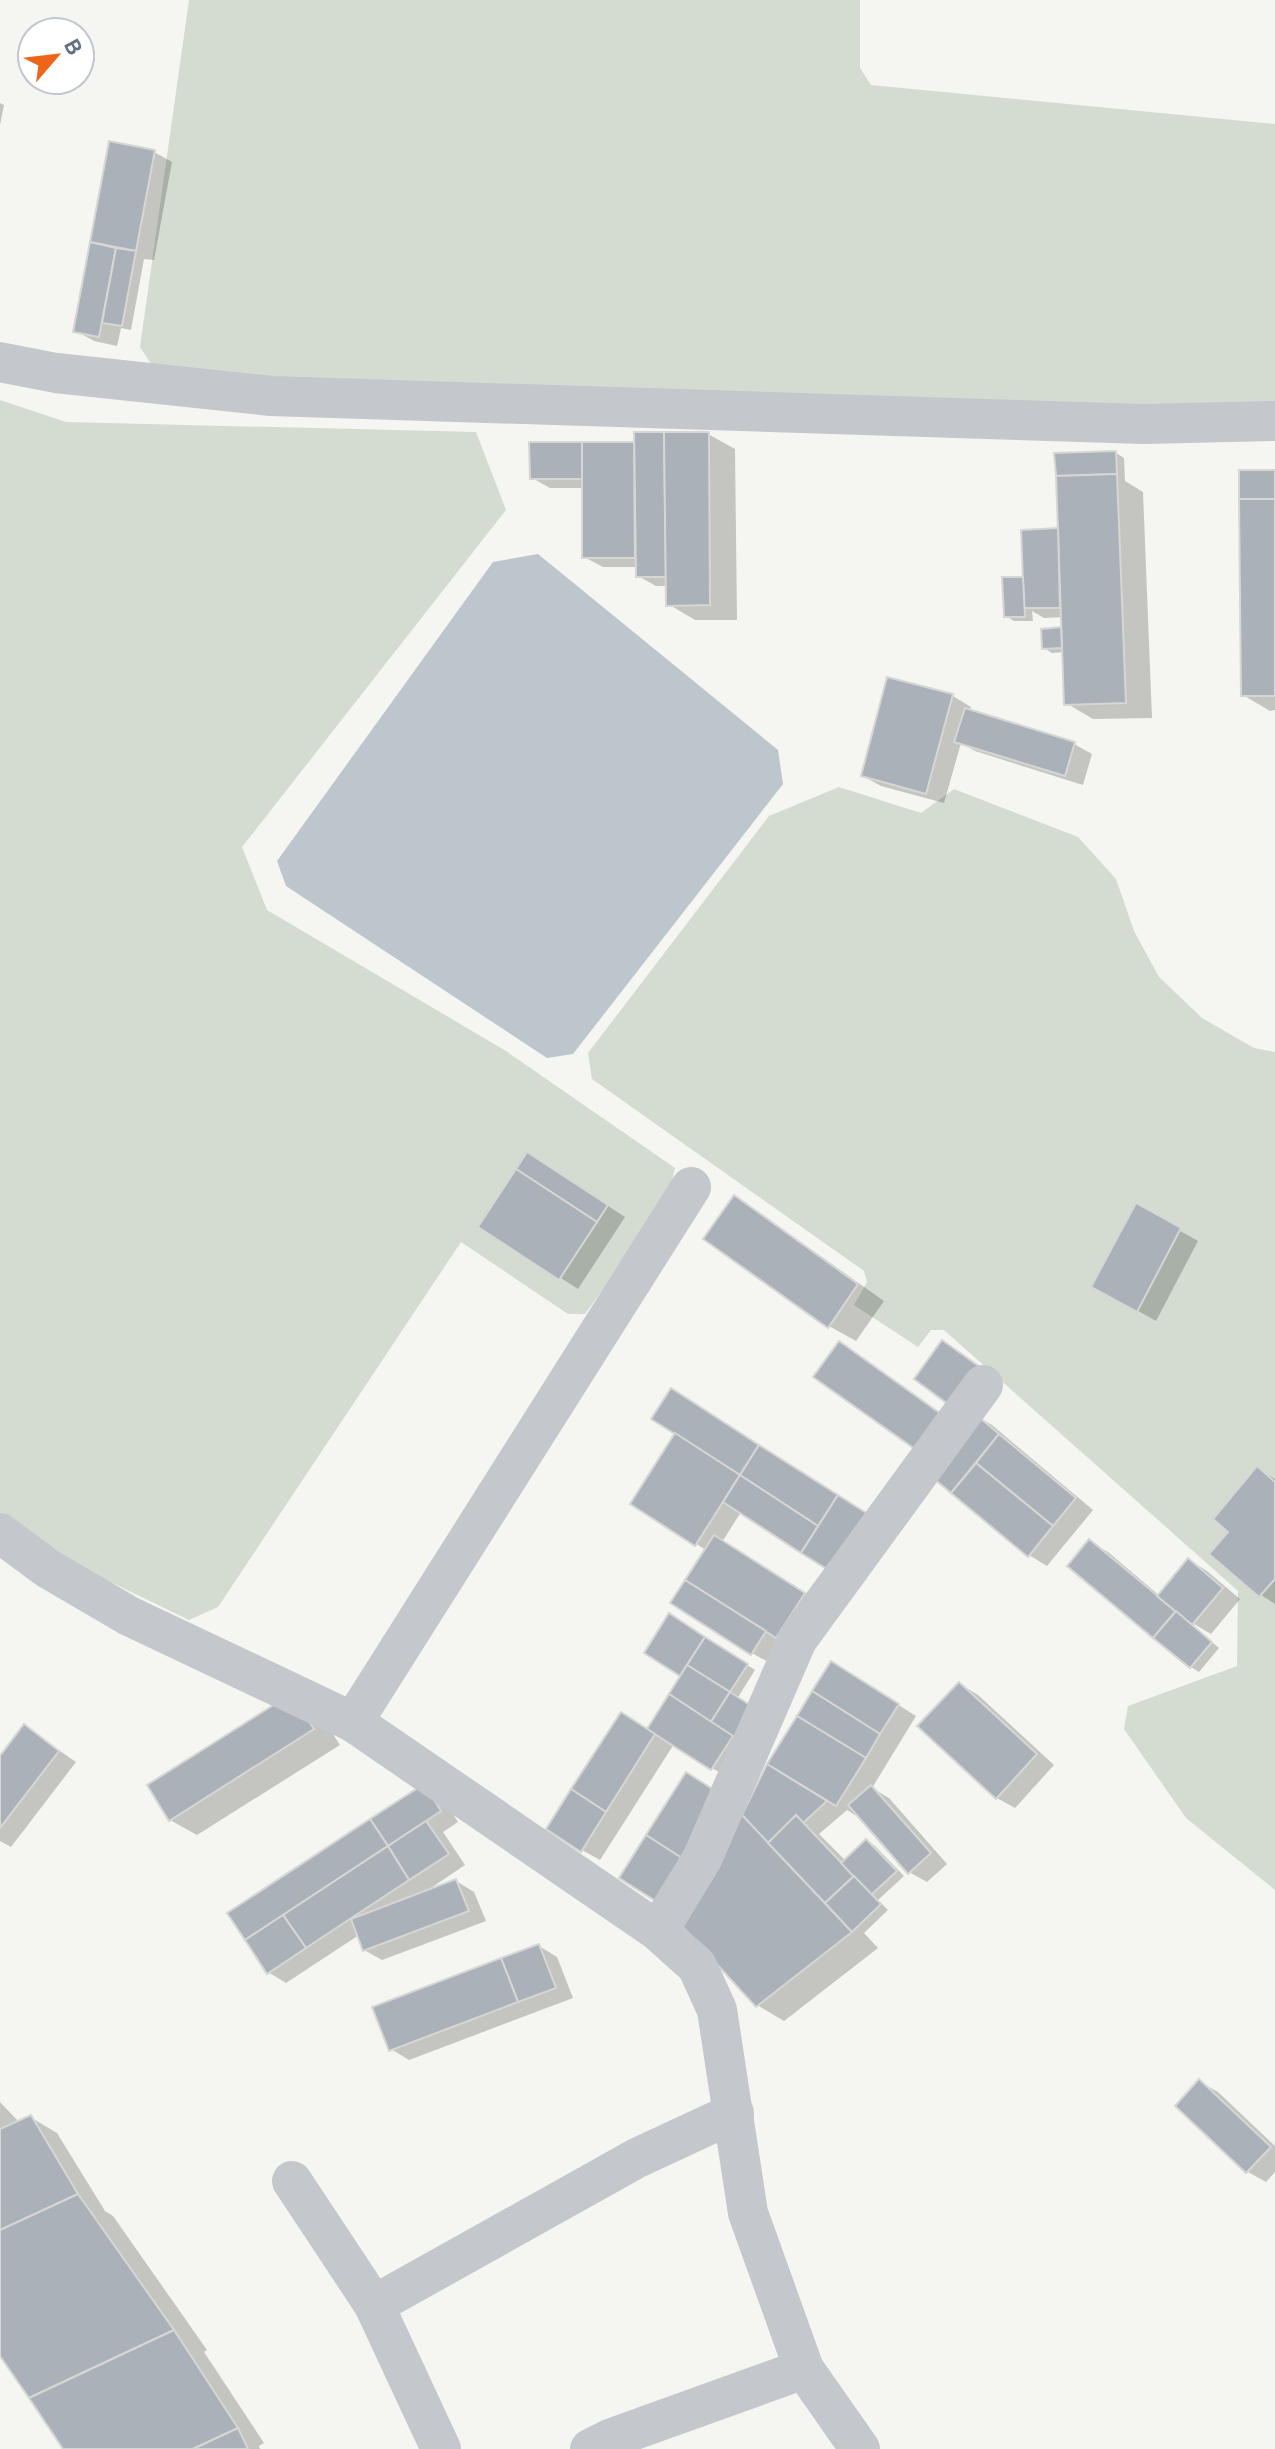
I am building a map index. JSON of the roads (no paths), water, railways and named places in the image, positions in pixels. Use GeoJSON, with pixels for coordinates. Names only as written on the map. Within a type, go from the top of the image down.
{"type":"FeatureCollection","features":[{"type":"Feature","properties":{"kind":"street"},"geometry":{"type":"LineString","coordinates":[[0,362],[56,373],[271,396],[1144,424],[1275,421]]}},
{"type":"Feature","properties":{"kind":"street"},"geometry":{"type":"LineString","coordinates":[[353,1722],[691,1187]]}},
{"type":"Feature","properties":{"kind":"street"},"geometry":{"type":"LineString","coordinates":[[658,1931],[702,1859],[797,1640],[983,1385]]}},
{"type":"Feature","properties":{"kind":"street"},"geometry":{"type":"LineString","coordinates":[[0,1533],[47,1568],[129,1616],[353,1722],[658,1931],[697,1966],[717,2010],[748,2213],[804,2369],[860,2449]]}},
{"type":"Feature","properties":{"kind":"street"},"geometry":{"type":"LineString","coordinates":[[374,2305],[637,2158],[734,2113]]}},
{"type":"Feature","properties":{"kind":"street"},"geometry":{"type":"LineString","coordinates":[[292,2181],[374,2305],[441,2449]]}},
{"type":"Feature","properties":{"kind":"street"},"geometry":{"type":"LineString","coordinates":[[590,2449],[612,2438],[804,2369]]}}]}
